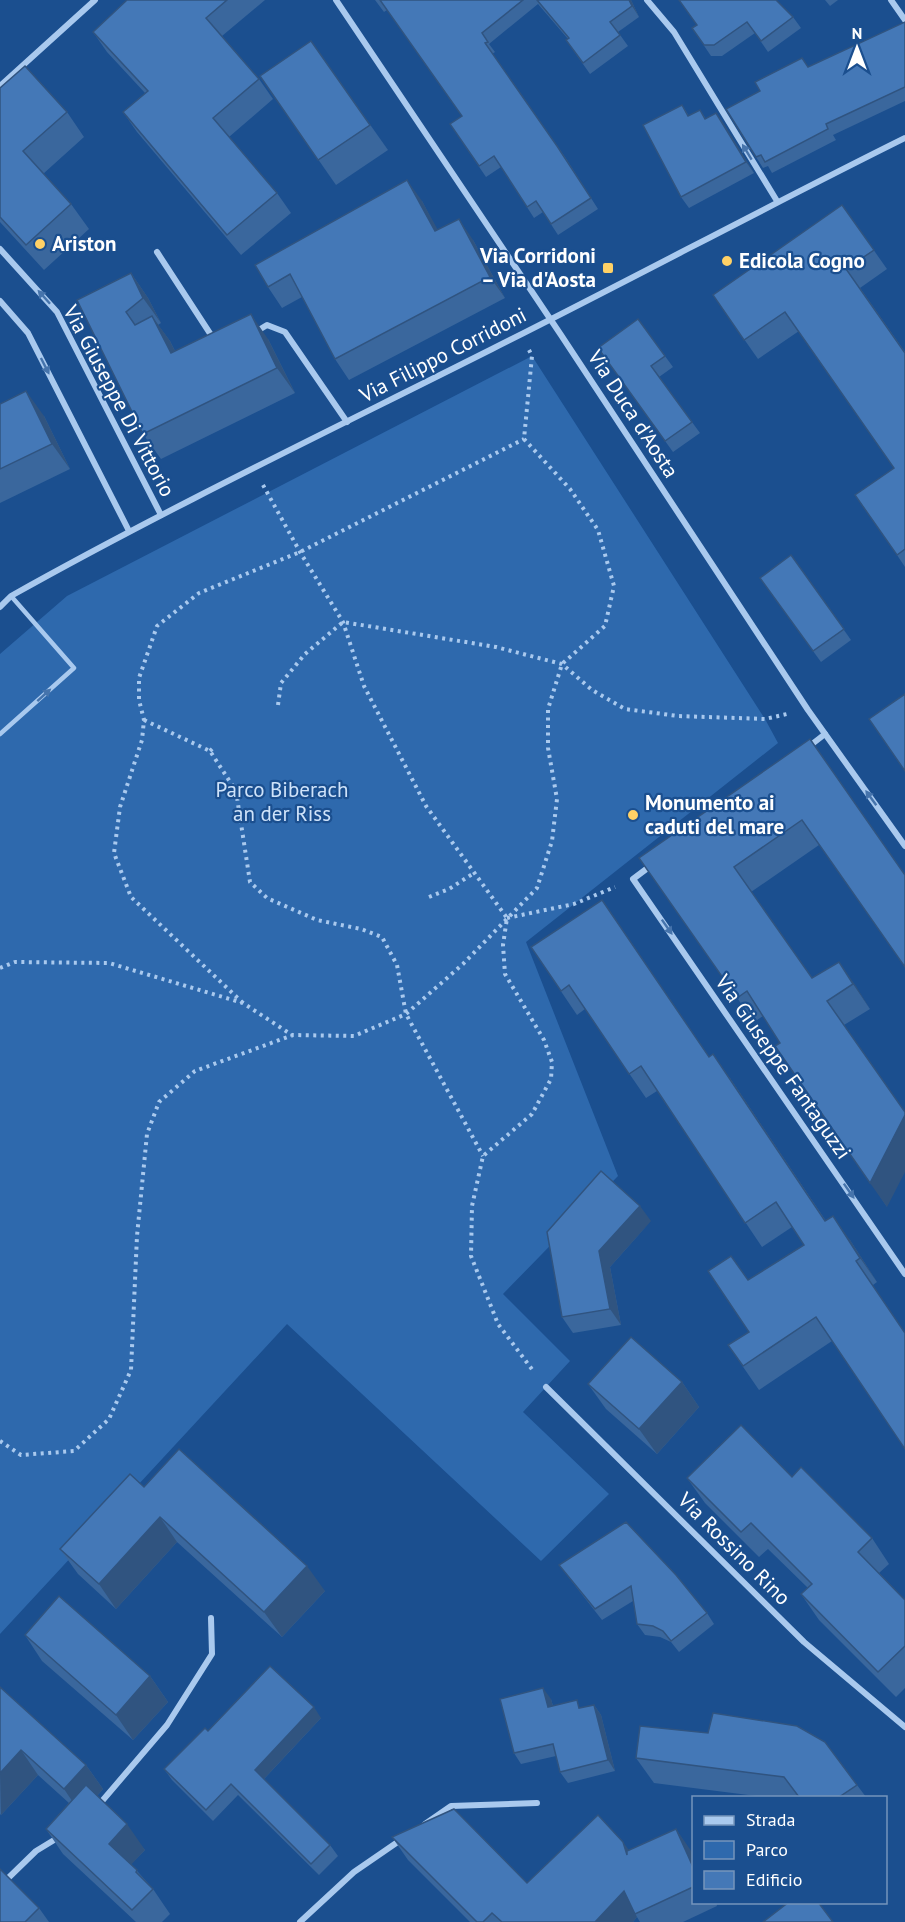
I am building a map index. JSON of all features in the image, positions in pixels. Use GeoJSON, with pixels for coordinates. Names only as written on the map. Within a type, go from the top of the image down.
{"type":"FeatureCollection","features":[{"type":"Feature","properties":{"kind":"street"},"geometry":{"type":"LineString","coordinates":[[0,86],[95,0]]}},
{"type":"Feature","properties":{"kind":"street","name":"Via Duca d'Aosta"},"geometry":{"type":"LineString","coordinates":[[336,0],[551,320],[808,710],[905,846]]}},
{"type":"Feature","properties":{"kind":"street"},"geometry":{"type":"LineString","coordinates":[[647,0],[674,32],[777,201]]}},
{"type":"Feature","properties":{"kind":"street"},"geometry":{"type":"LineString","coordinates":[[891,0],[905,20]]}},
{"type":"Feature","properties":{"kind":"street","name":"Via Filippo Corridoni"},"geometry":{"type":"LineString","coordinates":[[0,607],[11,596],[129,531],[551,320],[777,201],[905,138]]}},
{"type":"Feature","properties":{"kind":"street","name":"Via Giuseppe Di Vittorio"},"geometry":{"type":"LineString","coordinates":[[0,249],[57,312],[161,515]]}},
{"type":"Feature","properties":{"kind":"street"},"geometry":{"type":"LineString","coordinates":[[157,252],[213,338],[223,339]]}},
{"type":"Feature","properties":{"kind":"street"},"geometry":{"type":"LineString","coordinates":[[0,301],[28,333],[129,531]]}},
{"type":"Feature","properties":{"kind":"street"},"geometry":{"type":"LineString","coordinates":[[243,340],[267,325],[285,332],[347,422]]}},
{"type":"Feature","properties":{"kind":"street"},"geometry":{"type":"LineString","coordinates":[[796,756],[825,734]]}},
{"type":"Feature","properties":{"kind":"street"},"geometry":{"type":"LineString","coordinates":[[633,879],[662,857]]}},
{"type":"Feature","properties":{"kind":"street","name":"Via Giuseppe Fantaguzzi"},"geometry":{"type":"LineString","coordinates":[[633,879],[905,1274]]}},
{"type":"Feature","properties":{"kind":"street","name":"Via Rossino Rino"},"geometry":{"type":"LineString","coordinates":[[546,1387],[804,1642],[905,1727]]}},
{"type":"Feature","properties":{"kind":"street"},"geometry":{"type":"LineString","coordinates":[[92,1814],[167,1725],[212,1654],[211,1618]]}},
{"type":"Feature","properties":{"kind":"street"},"geometry":{"type":"LineString","coordinates":[[422,1826],[451,1806],[537,1803]]}},
{"type":"Feature","properties":{"kind":"street"},"geometry":{"type":"LineString","coordinates":[[300,1922],[354,1872],[412,1832]]}},
{"type":"Feature","properties":{"kind":"street"},"geometry":{"type":"LineString","coordinates":[[0,1886],[36,1851],[65,1834]]}},
{"type":"Feature","properties":{"kind":"lane"},"geometry":{"type":"LineString","coordinates":[[0,734],[74,668],[11,596]]}},
{"type":"Feature","properties":{"kind":"path"},"geometry":{"type":"LineString","coordinates":[[0,1441],[21,1455],[74,1451],[110,1419],[131,1370],[137,1236],[147,1134],[159,1102],[195,1071],[293,1035],[354,1036],[406,1014],[463,964],[537,888],[552,841],[557,798],[548,748],[548,709],[562,664],[605,626],[614,586],[598,530],[570,489],[524,439],[532,356],[520,335]]}},
{"type":"Feature","properties":{"kind":"path"},"geometry":{"type":"LineString","coordinates":[[293,1035],[243,1003],[131,897],[114,853],[120,807],[142,740],[144,720],[139,700],[139,678],[157,626],[199,593],[300,552],[524,439]]}},
{"type":"Feature","properties":{"kind":"path"},"geometry":{"type":"LineString","coordinates":[[254,469],[300,552],[344,622],[364,686],[426,806],[507,918],[503,945],[505,974],[544,1040],[552,1062],[552,1079],[532,1114],[483,1155],[472,1206],[471,1256],[498,1324],[546,1387]]}},
{"type":"Feature","properties":{"kind":"path"},"geometry":{"type":"LineString","coordinates":[[278,705],[281,683],[305,654],[344,622],[496,647],[562,664],[592,690],[625,709],[678,717],[765,719],[808,710]]}},
{"type":"Feature","properties":{"kind":"path"},"geometry":{"type":"LineString","coordinates":[[144,720],[210,751],[236,791],[250,882],[267,898],[317,921],[361,929],[382,937],[397,965],[406,1014],[483,1155]]}},
{"type":"Feature","properties":{"kind":"path"},"geometry":{"type":"LineString","coordinates":[[210,751],[215,746]]}},
{"type":"Feature","properties":{"kind":"path"},"geometry":{"type":"LineString","coordinates":[[429,897],[449,889],[474,873]]}},
{"type":"Feature","properties":{"kind":"path"},"geometry":{"type":"LineString","coordinates":[[507,918],[574,904],[633,879]]}},
{"type":"Feature","properties":{"kind":"path"},"geometry":{"type":"LineString","coordinates":[[0,968],[15,962],[109,963],[243,1003]]}},
{"type":"Feature","properties":{"kind":"green space","name":"Parco Biberach an der Riss"},"geometry":{"type":"Polygon","coordinates":[[[532,356],[765,719],[778,743],[526,942],[618,1176],[503,1294],[570,1361],[523,1412],[609,1494],[541,1561],[287,1324],[0,1634],[0,654],[67,596],[532,356]]]}},
{"type":"Feature","properties":{"kind":"building"},"geometry":{"type":"Polygon","coordinates":[[[127,0],[227,0],[206,18],[259,79],[213,118],[277,193],[227,235],[123,112],[148,91],[93,32],[127,0]]]}},
{"type":"Feature","properties":{"kind":"building"},"geometry":{"type":"Polygon","coordinates":[[[380,0],[523,0],[482,33],[488,42],[485,43],[591,198],[551,224],[536,201],[527,207],[494,156],[479,166],[450,124],[462,116],[380,0]]]}},
{"type":"Feature","properties":{"kind":"building"},"geometry":{"type":"Polygon","coordinates":[[[537,0],[629,0],[632,6],[610,22],[620,35],[583,63],[566,40],[569,38],[537,0]]]}},
{"type":"Feature","properties":{"kind":"building"},"geometry":{"type":"Polygon","coordinates":[[[679,0],[776,0],[793,17],[761,41],[747,22],[714,45],[704,45],[692,28],[697,25],[679,0]]]}},
{"type":"Feature","properties":{"kind":"building"},"geometry":{"type":"Polygon","coordinates":[[[905,22],[905,87],[826,124],[828,129],[765,162],[761,155],[756,157],[726,109],[760,91],[755,82],[802,58],[808,67],[905,22]]]}},
{"type":"Feature","properties":{"kind":"building"},"geometry":{"type":"Polygon","coordinates":[[[311,41],[370,125],[318,160],[260,76],[311,41]]]}},
{"type":"Feature","properties":{"kind":"building"},"geometry":{"type":"Polygon","coordinates":[[[25,66],[67,112],[23,151],[71,204],[26,245],[0,217],[0,88],[25,66]]]}},
{"type":"Feature","properties":{"kind":"building"},"geometry":{"type":"Polygon","coordinates":[[[682,105],[688,116],[700,110],[705,119],[716,113],[746,162],[681,197],[643,125],[682,105]]]}},
{"type":"Feature","properties":{"kind":"building"},"geometry":{"type":"Polygon","coordinates":[[[407,180],[435,231],[459,219],[490,277],[335,359],[290,274],[268,287],[255,265],[407,180]]]}},
{"type":"Feature","properties":{"kind":"building"},"geometry":{"type":"Polygon","coordinates":[[[842,205],[874,250],[846,269],[905,353],[905,549],[897,555],[855,495],[894,468],[785,312],[744,340],[713,295],[842,205]]]}},
{"type":"Feature","properties":{"kind":"building"},"geometry":{"type":"Polygon","coordinates":[[[131,273],[143,298],[126,312],[135,325],[152,316],[171,353],[251,314],[277,368],[143,434],[77,300],[131,273]]]}},
{"type":"Feature","properties":{"kind":"building"},"geometry":{"type":"Polygon","coordinates":[[[638,319],[665,356],[651,366],[692,422],[665,441],[598,348],[638,319]]]}},
{"type":"Feature","properties":{"kind":"building"},"geometry":{"type":"Polygon","coordinates":[[[26,391],[52,444],[0,469],[0,404],[26,391]]]}},
{"type":"Feature","properties":{"kind":"building"},"geometry":{"type":"Polygon","coordinates":[[[791,555],[844,629],[813,651],[760,578],[791,555]]]}},
{"type":"Feature","properties":{"kind":"building"},"geometry":{"type":"Polygon","coordinates":[[[905,694],[905,771],[869,719],[905,694]]]}},
{"type":"Feature","properties":{"kind":"building"},"geometry":{"type":"Polygon","coordinates":[[[810,739],[905,875],[905,967],[802,820],[734,867],[812,978],[839,962],[853,984],[827,1001],[905,1112],[870,1183],[775,1046],[780,1043],[747,991],[737,998],[639,858],[810,739]]]}},
{"type":"Feature","properties":{"kind":"building"},"geometry":{"type":"Polygon","coordinates":[[[602,900],[709,1057],[713,1054],[825,1221],[833,1216],[860,1258],[856,1261],[905,1333],[905,1449],[816,1317],[743,1366],[728,1345],[749,1332],[708,1271],[731,1256],[748,1280],[804,1245],[776,1202],[745,1223],[641,1066],[629,1074],[569,985],[561,991],[531,947],[602,900]]]}},
{"type":"Feature","properties":{"kind":"building"},"geometry":{"type":"Polygon","coordinates":[[[601,1171],[640,1206],[599,1251],[610,1309],[562,1317],[547,1232],[601,1171]]]}},
{"type":"Feature","properties":{"kind":"building"},"geometry":{"type":"Polygon","coordinates":[[[631,1337],[682,1382],[639,1429],[588,1384],[631,1337]]]}},
{"type":"Feature","properties":{"kind":"building"},"geometry":{"type":"Polygon","coordinates":[[[741,1425],[792,1477],[801,1467],[872,1538],[858,1552],[905,1600],[905,1646],[878,1672],[801,1594],[812,1584],[751,1523],[741,1532],[687,1478],[741,1425]]]}},
{"type":"Feature","properties":{"kind":"building"},"geometry":{"type":"Polygon","coordinates":[[[179,1449],[307,1566],[264,1612],[160,1517],[99,1584],[60,1549],[130,1474],[144,1487],[179,1449]]]}},
{"type":"Feature","properties":{"kind":"building"},"geometry":{"type":"Polygon","coordinates":[[[626,1522],[676,1575],[707,1613],[671,1641],[663,1631],[653,1626],[637,1624],[631,1586],[595,1609],[559,1565],[626,1522]]]}},
{"type":"Feature","properties":{"kind":"building"},"geometry":{"type":"Polygon","coordinates":[[[59,1596],[150,1676],[116,1715],[25,1635],[59,1596]]]}},
{"type":"Feature","properties":{"kind":"building"},"geometry":{"type":"Polygon","coordinates":[[[270,1666],[314,1707],[255,1770],[330,1845],[311,1864],[231,1784],[206,1810],[164,1769],[205,1728],[208,1731],[270,1666]]]}},
{"type":"Feature","properties":{"kind":"building"},"geometry":{"type":"Polygon","coordinates":[[[0,1687],[86,1765],[64,1789],[21,1750],[0,1773],[0,1687]]]}},
{"type":"Feature","properties":{"kind":"building"},"geometry":{"type":"Polygon","coordinates":[[[543,1688],[548,1707],[577,1700],[579,1708],[594,1705],[608,1760],[560,1772],[553,1744],[514,1753],[500,1699],[543,1688]]]}},
{"type":"Feature","properties":{"kind":"building"},"geometry":{"type":"Polygon","coordinates":[[[713,1713],[797,1726],[825,1742],[857,1785],[840,1796],[798,1796],[784,1777],[636,1758],[640,1726],[708,1733],[713,1713]]]}},
{"type":"Feature","properties":{"kind":"building"},"geometry":{"type":"Polygon","coordinates":[[[86,1785],[127,1824],[109,1844],[137,1870],[136,1872],[153,1889],[132,1910],[46,1829],[86,1785]]]}},
{"type":"Feature","properties":{"kind":"building"},"geometry":{"type":"Polygon","coordinates":[[[454,1809],[527,1883],[598,1815],[623,1842],[627,1855],[627,1851],[676,1829],[692,1865],[692,1887],[635,1914],[624,1891],[595,1922],[502,1922],[492,1913],[483,1922],[477,1922],[392,1837],[454,1809]]]}},
{"type":"Feature","properties":{"kind":"building"},"geometry":{"type":"Polygon","coordinates":[[[0,1869],[39,1908],[25,1922],[0,1922],[0,1869]]]}},
{"type":"Feature","properties":{"kind":"building"},"geometry":{"type":"Polygon","coordinates":[[[786,1904],[820,1904],[833,1922],[763,1922],[786,1904]]]}},
{"type":"Feature","properties":{"kind":"place","name":"Ariston"},"geometry":{"type":"Point","coordinates":[40,244]}},
{"type":"Feature","properties":{"kind":"place","name":"Edicola Cogno"},"geometry":{"type":"Point","coordinates":[727,261]}},
{"type":"Feature","properties":{"kind":"place","name":"Via Corridoni – Via d'Aosta"},"geometry":{"type":"Point","coordinates":[608,268]}},
{"type":"Feature","properties":{"kind":"place","name":"Monumento ai caduti del mare"},"geometry":{"type":"Point","coordinates":[633,815]}}]}
